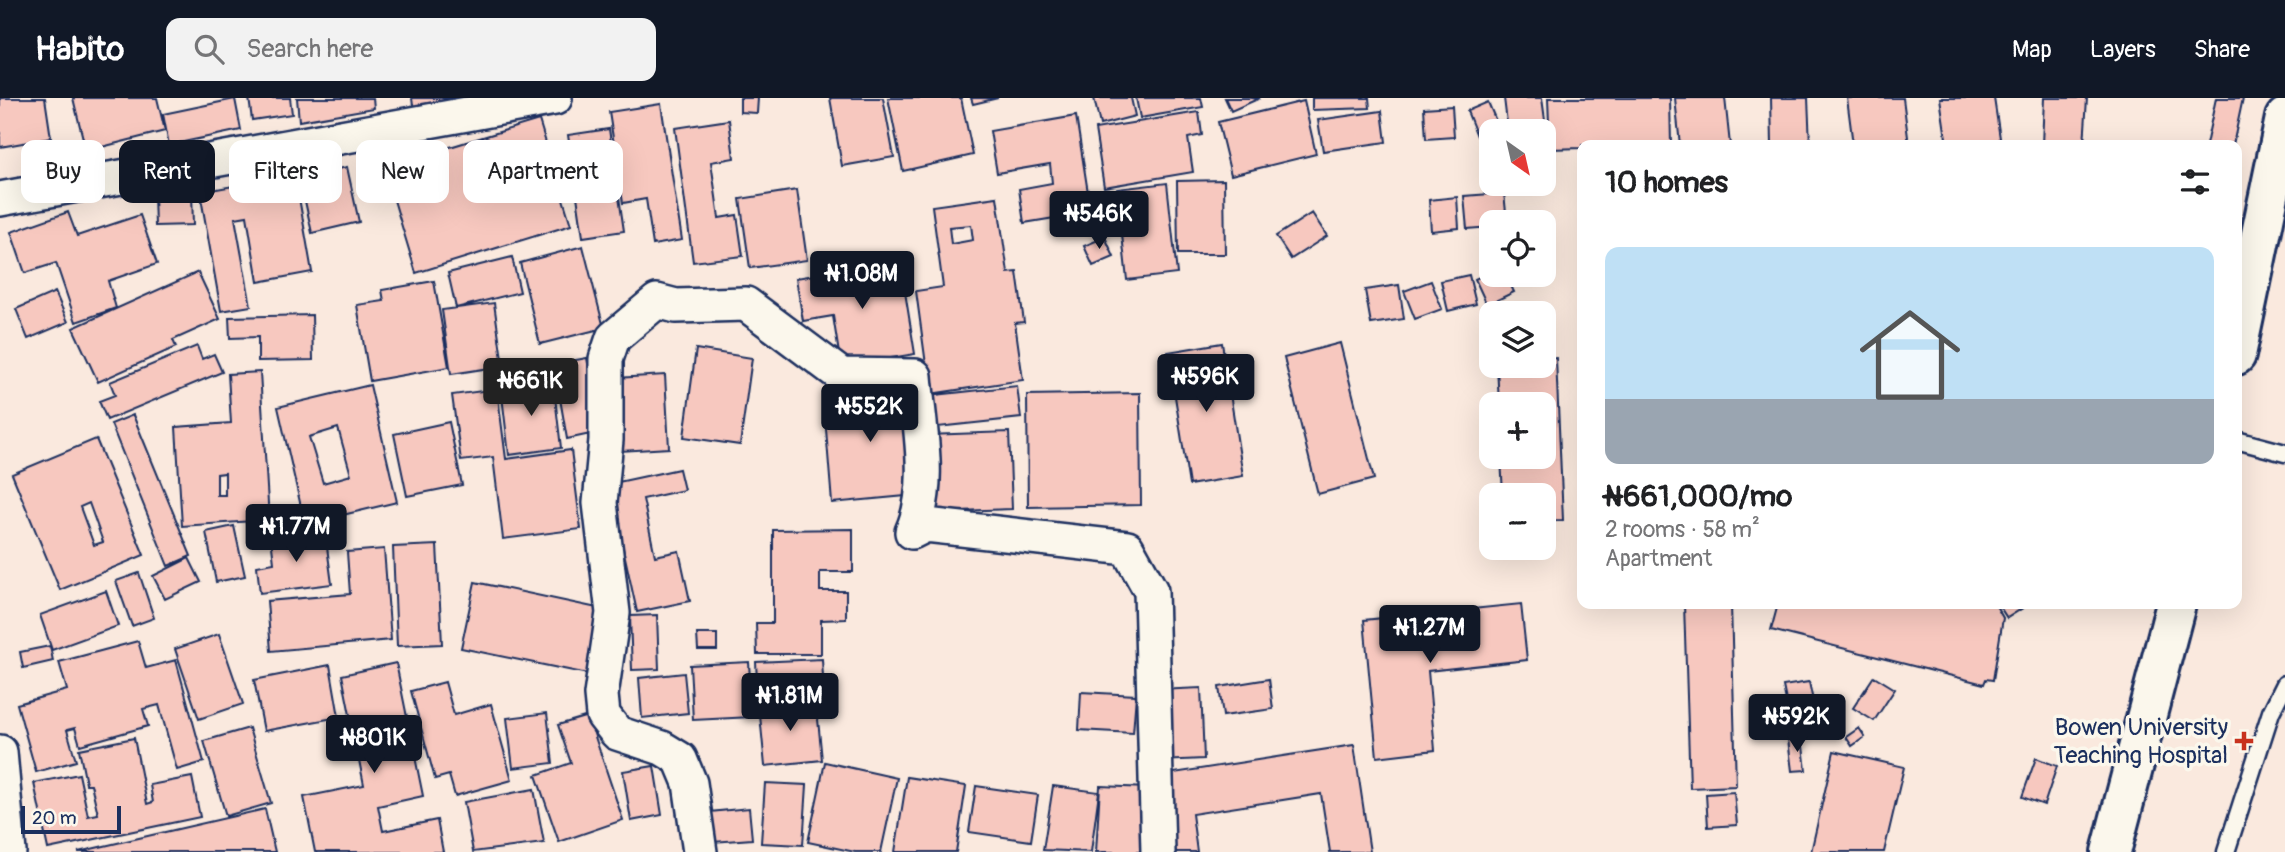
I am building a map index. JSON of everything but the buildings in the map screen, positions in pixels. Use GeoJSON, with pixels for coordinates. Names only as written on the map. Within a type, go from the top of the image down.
{"type":"FeatureCollection","features":[{"type":"Feature","properties":{"kind":"highway"},"geometry":{"type":"LineString","coordinates":[[2242,326],[2285,118]]}},
{"type":"Feature","properties":{"kind":"highway"},"geometry":{"type":"LineString","coordinates":[[2111,852],[2175,609]]}},
{"type":"Feature","properties":{"kind":"street"},"geometry":{"type":"LineString","coordinates":[[0,199],[555,98]]}},
{"type":"Feature","properties":{"kind":"street"},"geometry":{"type":"LineString","coordinates":[[701,852],[690,783],[680,759],[662,748],[617,733],[603,715],[601,695],[613,613],[600,503],[606,440],[606,359],[613,338],[657,301],[676,306],[746,304],[841,375],[915,376],[923,467],[918,519],[912,532],[926,526],[1127,548],[1151,591],[1158,852]]}},
{"type":"Feature","properties":{"kind":"street"},"geometry":{"type":"LineString","coordinates":[[0,752],[9,852]]}},
{"type":"Feature","properties":{"kind":"lane"},"geometry":{"type":"LineString","coordinates":[[2242,442],[2285,453]]}},
{"type":"Feature","properties":{"kind":"lane"},"geometry":{"type":"LineString","coordinates":[[2226,852],[2271,712],[2285,684]]}},
{"type":"Feature","properties":{"kind":"place","name":"Bowen University Teaching Hospital"},"geometry":{"type":"Point","coordinates":[2244,741]}}]}
